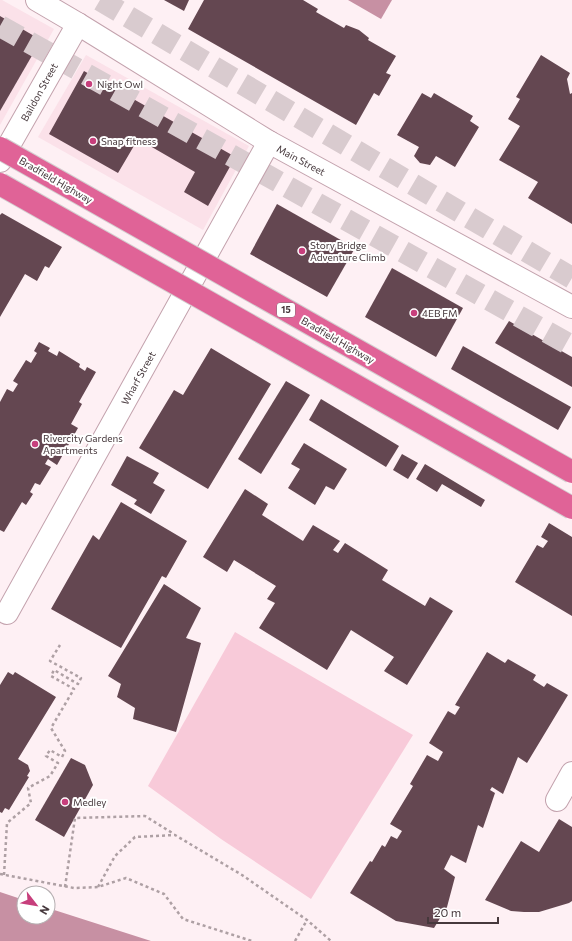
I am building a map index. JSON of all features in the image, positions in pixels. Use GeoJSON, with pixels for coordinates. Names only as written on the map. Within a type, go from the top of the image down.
{"type":"FeatureCollection","features":[{"type":"Feature","properties":{"kind":"highway","name":"Bradfield Highway"},"geometry":{"type":"LineString","coordinates":[[0,148],[572,472]]}},
{"type":"Feature","properties":{"kind":"highway"},"geometry":{"type":"LineString","coordinates":[[0,184],[572,508]]}},
{"type":"Feature","properties":{"kind":"street","name":"Main Street"},"geometry":{"type":"LineString","coordinates":[[37,0],[269,142],[572,307]]}},
{"type":"Feature","properties":{"kind":"street","name":"Baildon Street"},"geometry":{"type":"LineString","coordinates":[[0,161],[78,24]]}},
{"type":"Feature","properties":{"kind":"street","name":"Wharf Street"},"geometry":{"type":"LineString","coordinates":[[7,613],[269,142]]}},
{"type":"Feature","properties":{"kind":"street"},"geometry":{"type":"LineString","coordinates":[[557,800],[572,773]]}},
{"type":"Feature","properties":{"kind":"path"},"geometry":{"type":"LineString","coordinates":[[4,875],[7,823],[31,803],[28,788],[50,776],[58,763],[46,756],[50,750],[62,757],[66,751],[50,728],[74,689],[51,676],[54,670],[78,684],[81,678],[50,661],[60,645]]}},
{"type":"Feature","properties":{"kind":"path"},"geometry":{"type":"LineString","coordinates":[[65,887],[75,818],[145,816],[242,875],[307,920],[331,941]]}},
{"type":"Feature","properties":{"kind":"path"},"geometry":{"type":"LineString","coordinates":[[98,887],[115,856],[135,837],[175,835]]}},
{"type":"Feature","properties":{"kind":"path"},"geometry":{"type":"LineString","coordinates":[[0,874],[74,888],[98,887],[126,878],[164,894],[183,919],[252,941]]}},
{"type":"Feature","properties":{"kind":"path"},"geometry":{"type":"LineString","coordinates":[[295,941],[307,920]]}},
{"type":"Feature","properties":{"kind":"shaded area"},"geometry":{"type":"Polygon","coordinates":[[[0,0],[54,29],[0,125],[0,0]]]}},
{"type":"Feature","properties":{"kind":"shaded area"},"geometry":{"type":"Polygon","coordinates":[[[348,0],[392,0],[381,19],[348,0]]]}},
{"type":"Feature","properties":{"kind":"shaded area"},"geometry":{"type":"Polygon","coordinates":[[[86,55],[249,146],[203,230],[38,137],[86,55]]]}},
{"type":"Feature","properties":{"kind":"shaded area"},"geometry":{"type":"Polygon","coordinates":[[[235,632],[413,735],[311,899],[221,839],[148,786],[235,632]]]}},
{"type":"Feature","properties":{"kind":"shaded area"},"geometry":{"type":"Polygon","coordinates":[[[0,892],[16,897],[16,925],[56,925],[56,911],[151,941],[0,941],[0,892]]]}},
{"type":"Feature","properties":{"kind":"building"},"geometry":{"type":"Polygon","coordinates":[[[164,0],[189,0],[184,11],[164,0]]]}},
{"type":"Feature","properties":{"kind":"building"},"geometry":{"type":"Polygon","coordinates":[[[204,0],[303,0],[318,9],[316,12],[344,28],[346,25],[359,30],[369,38],[368,40],[396,56],[386,73],[391,75],[379,96],[374,93],[356,125],[188,29],[204,0]]]}},
{"type":"Feature","properties":{"kind":"building"},"geometry":{"type":"Polygon","coordinates":[[[0,16],[41,40],[0,111],[0,16]]]}},
{"type":"Feature","properties":{"kind":"building"},"geometry":{"type":"Polygon","coordinates":[[[541,55],[570,73],[567,79],[570,94],[572,93],[572,224],[528,198],[538,182],[499,160],[520,126],[508,119],[520,99],[516,97],[541,55]]]}},
{"type":"Feature","properties":{"kind":"building"},"geometry":{"type":"Polygon","coordinates":[[[84,71],[232,155],[232,163],[208,206],[184,192],[195,172],[138,139],[118,173],[49,134],[84,71]]]}},
{"type":"Feature","properties":{"kind":"building"},"geometry":{"type":"Polygon","coordinates":[[[422,93],[431,98],[434,93],[473,116],[470,121],[479,127],[455,167],[436,156],[430,165],[420,163],[414,156],[419,147],[397,135],[422,93]]]}},
{"type":"Feature","properties":{"kind":"building","name":"Story Bridge Adventure Climb"},"geometry":{"type":"Polygon","coordinates":[[[277,204],[355,248],[327,297],[250,254],[277,204]]]}},
{"type":"Feature","properties":{"kind":"building"},"geometry":{"type":"Polygon","coordinates":[[[2,213],[62,247],[49,268],[45,266],[37,281],[25,274],[0,317],[0,215],[2,213]]]}},
{"type":"Feature","properties":{"kind":"building","name":"4EB FM"},"geometry":{"type":"Polygon","coordinates":[[[392,268],[463,308],[436,357],[365,317],[392,268]]]}},
{"type":"Feature","properties":{"kind":"building"},"geometry":{"type":"Polygon","coordinates":[[[509,321],[572,357],[572,387],[495,343],[509,321]]]}},
{"type":"Feature","properties":{"kind":"building","name":"Rivercity Gardens Apartments"},"geometry":{"type":"Polygon","coordinates":[[[39,342],[50,348],[48,351],[57,356],[59,351],[80,364],[79,367],[85,371],[87,367],[96,372],[79,402],[82,404],[71,424],[78,428],[57,465],[48,459],[45,464],[51,467],[40,485],[35,483],[30,492],[33,494],[26,505],[22,502],[4,532],[0,530],[0,402],[7,389],[13,392],[18,384],[13,381],[26,360],[31,363],[37,353],[34,351],[39,342]]]}},
{"type":"Feature","properties":{"kind":"building"},"geometry":{"type":"Polygon","coordinates":[[[463,346],[571,407],[558,430],[451,369],[463,346]]]}},
{"type":"Feature","properties":{"kind":"building"},"geometry":{"type":"Polygon","coordinates":[[[211,348],[271,384],[208,489],[139,448],[174,390],[183,395],[211,348]]]}},
{"type":"Feature","properties":{"kind":"building"},"geometry":{"type":"Polygon","coordinates":[[[286,381],[310,395],[261,474],[238,459],[286,381]]]}},
{"type":"Feature","properties":{"kind":"building"},"geometry":{"type":"Polygon","coordinates":[[[321,399],[399,446],[386,467],[309,420],[321,399]]]}},
{"type":"Feature","properties":{"kind":"building"},"geometry":{"type":"Polygon","coordinates":[[[304,443],[347,469],[334,490],[326,486],[315,505],[288,488],[300,469],[291,464],[304,443]]]}},
{"type":"Feature","properties":{"kind":"building"},"geometry":{"type":"Polygon","coordinates":[[[402,454],[418,463],[408,479],[393,470],[402,454]]]}},
{"type":"Feature","properties":{"kind":"building"},"geometry":{"type":"Polygon","coordinates":[[[127,456],[159,473],[153,483],[165,490],[151,514],[134,504],[137,500],[111,485],[127,456]]]}},
{"type":"Feature","properties":{"kind":"building"},"geometry":{"type":"Polygon","coordinates":[[[425,464],[485,500],[481,507],[442,484],[437,492],[416,479],[425,464]]]}},
{"type":"Feature","properties":{"kind":"building"},"geometry":{"type":"Polygon","coordinates":[[[245,489],[268,504],[262,515],[303,541],[313,525],[340,541],[333,550],[338,553],[345,543],[388,570],[382,580],[425,606],[430,597],[453,611],[407,685],[384,671],[394,657],[351,630],[327,670],[259,628],[275,603],[267,599],[276,586],[234,560],[227,572],[203,557],[245,489]]]}},
{"type":"Feature","properties":{"kind":"building"},"geometry":{"type":"Polygon","coordinates":[[[121,502],[187,541],[166,578],[162,576],[121,648],[51,609],[93,535],[99,540],[121,502]]]}},
{"type":"Feature","properties":{"kind":"building"},"geometry":{"type":"Polygon","coordinates":[[[549,523],[572,537],[572,616],[515,582],[537,545],[543,548],[548,541],[541,537],[549,523]]]}},
{"type":"Feature","properties":{"kind":"building"},"geometry":{"type":"Polygon","coordinates":[[[164,584],[201,608],[186,638],[201,643],[176,732],[133,719],[135,708],[117,697],[121,684],[108,676],[164,584]]]}},
{"type":"Feature","properties":{"kind":"building"},"geometry":{"type":"Polygon","coordinates":[[[487,652],[505,663],[508,659],[536,675],[533,680],[544,687],[547,683],[568,695],[527,763],[518,757],[503,794],[492,787],[490,790],[495,793],[483,828],[478,825],[466,863],[451,855],[444,869],[455,877],[447,907],[434,928],[396,921],[350,893],[382,845],[385,847],[391,836],[397,839],[402,831],[390,824],[413,786],[410,784],[427,755],[438,761],[443,752],[429,743],[448,711],[455,715],[460,707],[455,705],[487,652]]]}},
{"type":"Feature","properties":{"kind":"building"},"geometry":{"type":"Polygon","coordinates":[[[8,672],[13,675],[15,672],[56,697],[18,759],[28,765],[30,771],[27,776],[29,777],[9,810],[5,808],[2,813],[0,812],[0,685],[8,672]]]}},
{"type":"Feature","properties":{"kind":"building","name":"Medley"},"geometry":{"type":"Polygon","coordinates":[[[71,758],[85,765],[93,785],[64,837],[35,820],[71,758]]]}},
{"type":"Feature","properties":{"kind":"building"},"geometry":{"type":"Polygon","coordinates":[[[559,819],[572,827],[572,901],[539,912],[524,912],[511,911],[485,900],[521,841],[539,852],[559,819]]]}},
{"type":"Feature","properties":{"kind":"tunnel"},"geometry":{"type":"LineString","coordinates":[[100,0],[572,278]]}},
{"type":"Feature","properties":{"kind":"tunnel"},"geometry":{"type":"LineString","coordinates":[[0,26],[572,346]]}},
{"type":"Feature","properties":{"kind":"place","name":"Night Owl"},"geometry":{"type":"Point","coordinates":[89,84]}},
{"type":"Feature","properties":{"kind":"place","name":"Snap fitness"},"geometry":{"type":"Point","coordinates":[93,141]}},
{"type":"Feature","properties":{"kind":"place","name":"Story Bridge Adventure Climb"},"geometry":{"type":"Point","coordinates":[302,251]}},
{"type":"Feature","properties":{"kind":"place","name":"4EB FM"},"geometry":{"type":"Point","coordinates":[414,313]}},
{"type":"Feature","properties":{"kind":"place","name":"Rivercity Gardens Apartments"},"geometry":{"type":"Point","coordinates":[35,444]}},
{"type":"Feature","properties":{"kind":"place","name":"Medley"},"geometry":{"type":"Point","coordinates":[65,802]}}]}
